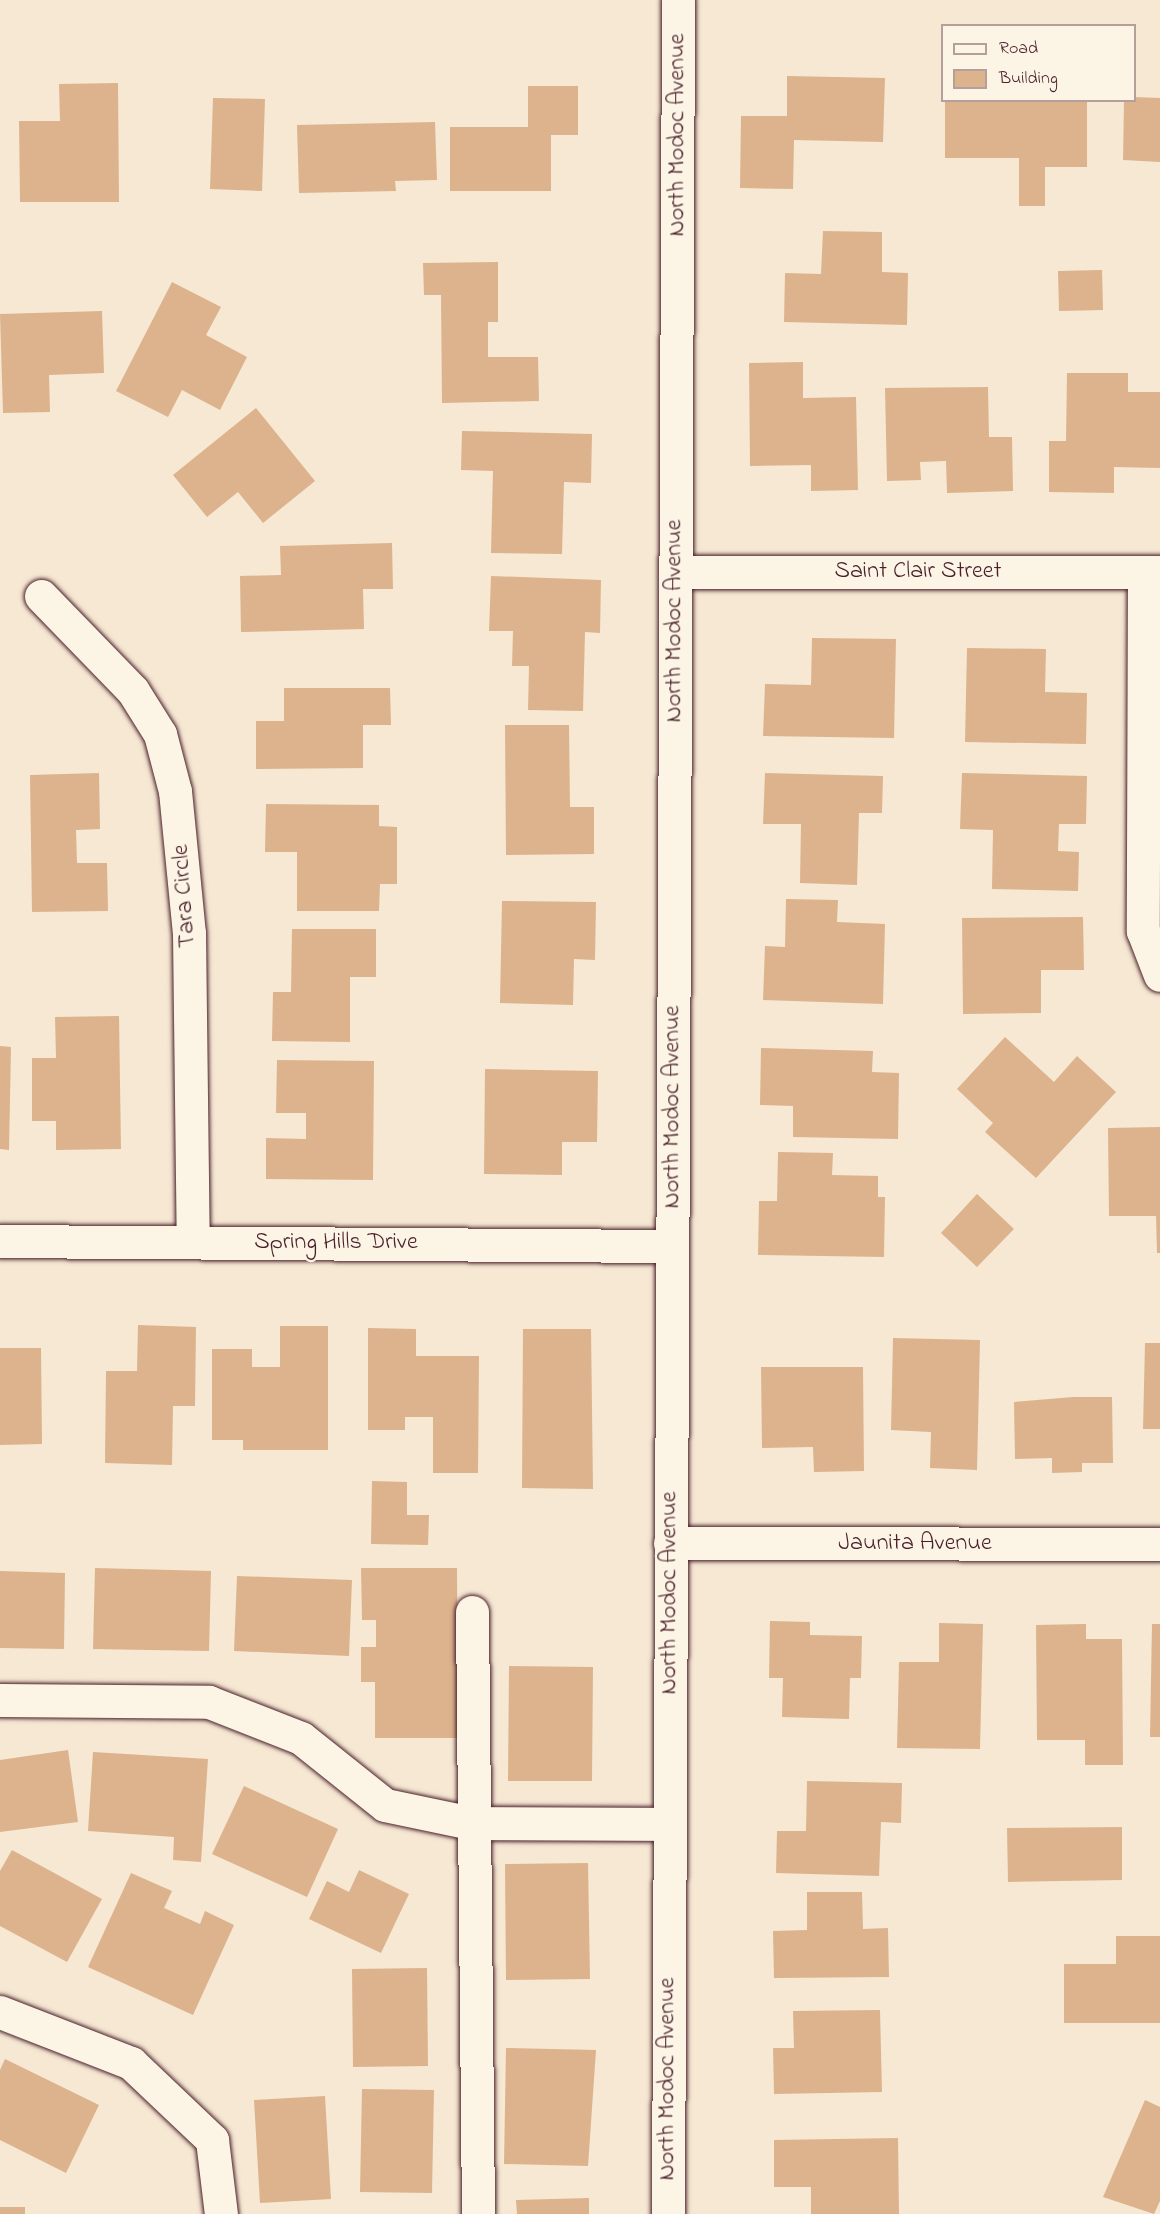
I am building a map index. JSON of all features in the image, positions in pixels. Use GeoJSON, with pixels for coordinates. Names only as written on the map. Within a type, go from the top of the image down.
{"type":"FeatureCollection","features":[{"type":"Feature","properties":{"kind":"street","name":"North Modoc Avenue"},"geometry":{"type":"LineString","coordinates":[[668,2214],[678,0]]}},
{"type":"Feature","properties":{"kind":"street","name":"Saint Clair Street"},"geometry":{"type":"LineString","coordinates":[[675,572],[1152,572]]}},
{"type":"Feature","properties":{"kind":"street"},"geometry":{"type":"LineString","coordinates":[[1152,572],[1143,931],[1160,975]]}},
{"type":"Feature","properties":{"kind":"street","name":"Tara Circle"},"geometry":{"type":"LineString","coordinates":[[41,596],[133,691],[160,734],[175,791],[189,933],[193,1242]]}},
{"type":"Feature","properties":{"kind":"street","name":"Spring Hills Drive"},"geometry":{"type":"LineString","coordinates":[[0,1241],[672,1246]]}},
{"type":"Feature","properties":{"kind":"street","name":"Jaunita Avenue"},"geometry":{"type":"LineString","coordinates":[[670,1543],[1160,1544]]}},
{"type":"Feature","properties":{"kind":"street"},"geometry":{"type":"LineString","coordinates":[[472,1612],[471,1823],[478,2214]]}},
{"type":"Feature","properties":{"kind":"street"},"geometry":{"type":"LineString","coordinates":[[0,1700],[209,1702],[301,1738],[385,1805],[471,1823],[668,1824]]}},
{"type":"Feature","properties":{"kind":"street"},"geometry":{"type":"LineString","coordinates":[[0,2012],[131,2063],[212,2140],[221,2214]]}},
{"type":"Feature","properties":{"kind":"building"},"geometry":{"type":"Polygon","coordinates":[[[787,76],[885,78],[883,142],[794,140],[793,189],[740,188],[741,116],[787,116],[787,76]]]}},
{"type":"Feature","properties":{"kind":"building"},"geometry":{"type":"Polygon","coordinates":[[[118,83],[119,202],[20,202],[19,121],[60,121],[59,84],[118,83]]]}},
{"type":"Feature","properties":{"kind":"building"},"geometry":{"type":"Polygon","coordinates":[[[528,86],[578,86],[578,135],[551,135],[551,191],[450,191],[450,127],[528,127],[528,86]]]}},
{"type":"Feature","properties":{"kind":"building"},"geometry":{"type":"Polygon","coordinates":[[[1136,97],[1160,98],[1160,162],[1123,160],[1124,102],[1136,102],[1136,97]]]}},
{"type":"Feature","properties":{"kind":"building"},"geometry":{"type":"Polygon","coordinates":[[[213,98],[265,99],[262,191],[210,189],[213,98]]]}},
{"type":"Feature","properties":{"kind":"building"},"geometry":{"type":"Polygon","coordinates":[[[945,102],[1087,102],[1087,167],[1045,167],[1045,206],[1019,206],[1019,158],[945,158],[945,102]]]}},
{"type":"Feature","properties":{"kind":"building"},"geometry":{"type":"Polygon","coordinates":[[[435,122],[437,180],[395,181],[396,191],[299,193],[297,125],[435,122]]]}},
{"type":"Feature","properties":{"kind":"building"},"geometry":{"type":"Polygon","coordinates":[[[823,231],[882,232],[882,272],[908,273],[907,325],[784,322],[785,273],[821,274],[823,231]]]}},
{"type":"Feature","properties":{"kind":"building"},"geometry":{"type":"Polygon","coordinates":[[[498,262],[498,322],[488,322],[488,357],[538,357],[539,401],[442,403],[441,295],[424,295],[423,263],[498,262]]]}},
{"type":"Feature","properties":{"kind":"building"},"geometry":{"type":"Polygon","coordinates":[[[1102,270],[1103,310],[1059,311],[1058,271],[1102,270]]]}},
{"type":"Feature","properties":{"kind":"building"},"geometry":{"type":"Polygon","coordinates":[[[172,282],[221,307],[206,335],[247,357],[220,410],[182,390],[168,417],[116,391],[172,282]]]}},
{"type":"Feature","properties":{"kind":"building"},"geometry":{"type":"Polygon","coordinates":[[[102,311],[104,373],[49,375],[50,412],[3,413],[0,314],[102,311]]]}},
{"type":"Feature","properties":{"kind":"building"},"geometry":{"type":"Polygon","coordinates":[[[803,362],[803,398],[856,397],[858,490],[811,491],[811,465],[750,466],[749,363],[803,362]]]}},
{"type":"Feature","properties":{"kind":"building"},"geometry":{"type":"Polygon","coordinates":[[[1067,373],[1128,373],[1128,392],[1160,392],[1160,468],[1114,467],[1114,493],[1049,492],[1049,441],[1066,441],[1067,373]]]}},
{"type":"Feature","properties":{"kind":"building"},"geometry":{"type":"Polygon","coordinates":[[[988,387],[989,437],[1012,437],[1013,491],[947,493],[946,461],[920,462],[921,480],[887,481],[885,388],[988,387]]]}},
{"type":"Feature","properties":{"kind":"building"},"geometry":{"type":"Polygon","coordinates":[[[256,408],[315,481],[263,523],[238,492],[207,517],[173,475],[256,408]]]}},
{"type":"Feature","properties":{"kind":"building"},"geometry":{"type":"Polygon","coordinates":[[[462,431],[592,434],[591,483],[564,482],[562,554],[491,553],[493,471],[461,470],[462,431]]]}},
{"type":"Feature","properties":{"kind":"building"},"geometry":{"type":"Polygon","coordinates":[[[392,543],[393,589],[363,589],[364,629],[241,632],[240,576],[281,575],[280,546],[392,543]]]}},
{"type":"Feature","properties":{"kind":"building"},"geometry":{"type":"Polygon","coordinates":[[[491,576],[601,580],[600,633],[585,632],[583,711],[528,710],[529,666],[512,666],[513,631],[489,631],[491,576]]]}},
{"type":"Feature","properties":{"kind":"building"},"geometry":{"type":"Polygon","coordinates":[[[812,638],[896,639],[894,738],[763,736],[765,684],[811,685],[812,638]]]}},
{"type":"Feature","properties":{"kind":"building"},"geometry":{"type":"Polygon","coordinates":[[[967,648],[1046,649],[1045,692],[1087,693],[1086,744],[965,742],[967,648]]]}},
{"type":"Feature","properties":{"kind":"building"},"geometry":{"type":"Polygon","coordinates":[[[284,688],[390,688],[391,725],[363,725],[363,768],[256,769],[256,721],[284,721],[284,688]]]}},
{"type":"Feature","properties":{"kind":"building"},"geometry":{"type":"Polygon","coordinates":[[[505,725],[569,725],[570,807],[594,807],[594,854],[506,855],[505,725]]]}},
{"type":"Feature","properties":{"kind":"building"},"geometry":{"type":"Polygon","coordinates":[[[99,773],[100,829],[76,830],[77,863],[107,863],[108,911],[32,912],[30,775],[99,773]]]}},
{"type":"Feature","properties":{"kind":"building"},"geometry":{"type":"Polygon","coordinates":[[[765,773],[883,776],[882,813],[859,813],[857,885],[800,883],[801,824],[763,824],[765,773]]]}},
{"type":"Feature","properties":{"kind":"building"},"geometry":{"type":"Polygon","coordinates":[[[962,773],[1087,776],[1086,824],[1059,824],[1058,851],[1079,852],[1078,891],[992,889],[993,830],[960,829],[962,773]]]}},
{"type":"Feature","properties":{"kind":"building"},"geometry":{"type":"Polygon","coordinates":[[[266,804],[379,805],[379,826],[397,827],[397,884],[380,884],[379,911],[297,911],[297,852],[265,852],[266,804]]]}},
{"type":"Feature","properties":{"kind":"building"},"geometry":{"type":"Polygon","coordinates":[[[786,899],[838,900],[837,922],[885,924],[883,1004],[763,1000],[765,946],[785,947],[786,899]]]}},
{"type":"Feature","properties":{"kind":"building"},"geometry":{"type":"Polygon","coordinates":[[[502,901],[596,902],[595,960],[574,959],[573,1005],[500,1003],[502,901]]]}},
{"type":"Feature","properties":{"kind":"building"},"geometry":{"type":"Polygon","coordinates":[[[1083,917],[1084,970],[1041,970],[1041,1013],[963,1014],[962,918],[1083,917]]]}},
{"type":"Feature","properties":{"kind":"building"},"geometry":{"type":"Polygon","coordinates":[[[292,929],[376,929],[376,977],[350,977],[350,1042],[272,1041],[273,992],[291,992],[292,929]]]}},
{"type":"Feature","properties":{"kind":"building"},"geometry":{"type":"Polygon","coordinates":[[[119,1016],[121,1149],[56,1150],[56,1121],[32,1121],[32,1058],[56,1058],[55,1017],[119,1016]]]}},
{"type":"Feature","properties":{"kind":"building"},"geometry":{"type":"Polygon","coordinates":[[[1005,1037],[1054,1082],[1077,1056],[1116,1092],[1036,1178],[985,1132],[993,1123],[957,1089],[1005,1037]]]}},
{"type":"Feature","properties":{"kind":"building"},"geometry":{"type":"Polygon","coordinates":[[[0,1046],[11,1047],[9,1150],[0,1149],[0,1046]]]}},
{"type":"Feature","properties":{"kind":"building"},"geometry":{"type":"Polygon","coordinates":[[[761,1048],[873,1051],[872,1072],[899,1073],[898,1139],[793,1137],[793,1106],[760,1105],[761,1048]]]}},
{"type":"Feature","properties":{"kind":"building"},"geometry":{"type":"Polygon","coordinates":[[[277,1060],[374,1061],[373,1180],[266,1179],[266,1138],[306,1139],[306,1113],[276,1113],[277,1060]]]}},
{"type":"Feature","properties":{"kind":"building"},"geometry":{"type":"Polygon","coordinates":[[[485,1069],[598,1071],[597,1142],[562,1142],[562,1175],[484,1174],[485,1069]]]}},
{"type":"Feature","properties":{"kind":"building"},"geometry":{"type":"Polygon","coordinates":[[[1160,1127],[1160,1253],[1157,1253],[1156,1216],[1109,1216],[1108,1128],[1160,1127]]]}},
{"type":"Feature","properties":{"kind":"building"},"geometry":{"type":"Polygon","coordinates":[[[778,1152],[833,1153],[832,1175],[878,1176],[878,1197],[885,1197],[884,1257],[758,1255],[759,1201],[777,1201],[778,1152]]]}},
{"type":"Feature","properties":{"kind":"building"},"geometry":{"type":"Polygon","coordinates":[[[977,1194],[1014,1229],[977,1267],[941,1233],[977,1194]]]}},
{"type":"Feature","properties":{"kind":"building"},"geometry":{"type":"Polygon","coordinates":[[[138,1325],[196,1327],[195,1406],[173,1406],[172,1465],[105,1463],[106,1371],[137,1371],[138,1325]]]}},
{"type":"Feature","properties":{"kind":"building"},"geometry":{"type":"Polygon","coordinates":[[[280,1326],[328,1326],[328,1450],[243,1450],[243,1440],[212,1440],[212,1349],[252,1349],[252,1367],[280,1367],[280,1326]]]}},
{"type":"Feature","properties":{"kind":"building"},"geometry":{"type":"Polygon","coordinates":[[[368,1328],[416,1329],[416,1356],[479,1356],[478,1473],[433,1473],[433,1417],[405,1417],[405,1430],[368,1430],[368,1328]]]}},
{"type":"Feature","properties":{"kind":"building"},"geometry":{"type":"Polygon","coordinates":[[[523,1329],[591,1329],[593,1489],[522,1488],[523,1329]]]}},
{"type":"Feature","properties":{"kind":"building"},"geometry":{"type":"Polygon","coordinates":[[[893,1338],[980,1340],[977,1470],[930,1468],[931,1432],[891,1430],[893,1338]]]}},
{"type":"Feature","properties":{"kind":"building"},"geometry":{"type":"Polygon","coordinates":[[[1145,1343],[1160,1343],[1160,1429],[1143,1429],[1145,1343]]]}},
{"type":"Feature","properties":{"kind":"building"},"geometry":{"type":"Polygon","coordinates":[[[0,1348],[41,1348],[42,1444],[0,1445],[0,1348]]]}},
{"type":"Feature","properties":{"kind":"building"},"geometry":{"type":"Polygon","coordinates":[[[761,1367],[863,1367],[864,1471],[814,1472],[813,1447],[762,1448],[761,1367]]]}},
{"type":"Feature","properties":{"kind":"building"},"geometry":{"type":"Polygon","coordinates":[[[1073,1397],[1112,1397],[1113,1463],[1082,1463],[1082,1472],[1052,1473],[1052,1458],[1015,1459],[1014,1402],[1073,1397]]]}},
{"type":"Feature","properties":{"kind":"building"},"geometry":{"type":"Polygon","coordinates":[[[372,1481],[407,1482],[407,1515],[429,1515],[428,1545],[371,1544],[372,1481]]]}},
{"type":"Feature","properties":{"kind":"building"},"geometry":{"type":"Polygon","coordinates":[[[95,1568],[211,1571],[209,1651],[93,1649],[95,1568]]]}},
{"type":"Feature","properties":{"kind":"building"},"geometry":{"type":"Polygon","coordinates":[[[361,1568],[457,1568],[458,1738],[375,1738],[375,1682],[361,1682],[361,1647],[376,1647],[376,1620],[362,1620],[361,1568]]]}},
{"type":"Feature","properties":{"kind":"building"},"geometry":{"type":"Polygon","coordinates":[[[0,1571],[65,1573],[64,1649],[0,1648],[0,1571]]]}},
{"type":"Feature","properties":{"kind":"building"},"geometry":{"type":"Polygon","coordinates":[[[237,1576],[352,1580],[349,1656],[234,1651],[237,1576]]]}},
{"type":"Feature","properties":{"kind":"building"},"geometry":{"type":"Polygon","coordinates":[[[770,1621],[810,1622],[810,1635],[862,1636],[861,1678],[850,1678],[849,1719],[782,1717],[783,1678],[769,1678],[770,1621]]]}},
{"type":"Feature","properties":{"kind":"building"},"geometry":{"type":"Polygon","coordinates":[[[939,1623],[983,1624],[980,1749],[897,1748],[899,1662],[939,1662],[939,1623]]]}},
{"type":"Feature","properties":{"kind":"building"},"geometry":{"type":"Polygon","coordinates":[[[1086,1624],[1086,1639],[1122,1639],[1123,1765],[1085,1765],[1085,1740],[1037,1740],[1036,1625],[1086,1624]]]}},
{"type":"Feature","properties":{"kind":"building"},"geometry":{"type":"Polygon","coordinates":[[[1152,1624],[1160,1624],[1160,1737],[1150,1737],[1152,1624]]]}},
{"type":"Feature","properties":{"kind":"building"},"geometry":{"type":"Polygon","coordinates":[[[509,1666],[593,1667],[592,1781],[508,1781],[509,1666]]]}},
{"type":"Feature","properties":{"kind":"building"},"geometry":{"type":"Polygon","coordinates":[[[68,1750],[78,1822],[0,1832],[0,1760],[68,1750]]]}},
{"type":"Feature","properties":{"kind":"building"},"geometry":{"type":"Polygon","coordinates":[[[93,1752],[208,1759],[201,1862],[173,1860],[174,1837],[88,1831],[93,1752]]]}},
{"type":"Feature","properties":{"kind":"building"},"geometry":{"type":"Polygon","coordinates":[[[807,1781],[902,1783],[901,1823],[881,1822],[879,1876],[776,1873],[777,1831],[806,1831],[807,1781]]]}},
{"type":"Feature","properties":{"kind":"building"},"geometry":{"type":"Polygon","coordinates":[[[244,1786],[338,1829],[307,1897],[212,1854],[244,1786]]]}},
{"type":"Feature","properties":{"kind":"building"},"geometry":{"type":"Polygon","coordinates":[[[1122,1827],[1122,1880],[1008,1882],[1007,1828],[1122,1827]]]}},
{"type":"Feature","properties":{"kind":"building"},"geometry":{"type":"Polygon","coordinates":[[[12,1850],[102,1899],[67,1962],[0,1926],[0,1871],[12,1850]]]}},
{"type":"Feature","properties":{"kind":"building"},"geometry":{"type":"Polygon","coordinates":[[[588,1863],[590,1979],[506,1980],[505,1864],[588,1863]]]}},
{"type":"Feature","properties":{"kind":"building"},"geometry":{"type":"Polygon","coordinates":[[[359,1870],[409,1894],[381,1953],[309,1919],[327,1881],[349,1892],[359,1870]]]}},
{"type":"Feature","properties":{"kind":"building"},"geometry":{"type":"Polygon","coordinates":[[[131,1873],[172,1891],[164,1908],[200,1924],[205,1911],[234,1925],[193,2015],[88,1967],[131,1873]]]}},
{"type":"Feature","properties":{"kind":"building"},"geometry":{"type":"Polygon","coordinates":[[[807,1892],[862,1892],[863,1929],[888,1928],[889,1977],[774,1978],[773,1931],[807,1930],[807,1892]]]}},
{"type":"Feature","properties":{"kind":"building"},"geometry":{"type":"Polygon","coordinates":[[[1116,1936],[1160,1936],[1160,2023],[1064,2023],[1064,1964],[1116,1964],[1116,1936]]]}},
{"type":"Feature","properties":{"kind":"building"},"geometry":{"type":"Polygon","coordinates":[[[427,1968],[428,2066],[353,2067],[352,1969],[427,1968]]]}},
{"type":"Feature","properties":{"kind":"building"},"geometry":{"type":"Polygon","coordinates":[[[880,2010],[882,2092],[774,2094],[773,2048],[794,2048],[793,2011],[880,2010]]]}},
{"type":"Feature","properties":{"kind":"building"},"geometry":{"type":"Polygon","coordinates":[[[506,2048],[596,2050],[588,2166],[504,2164],[506,2048]]]}},
{"type":"Feature","properties":{"kind":"building"},"geometry":{"type":"Polygon","coordinates":[[[5,2059],[99,2105],[66,2173],[0,2140],[0,2070],[5,2059]]]}},
{"type":"Feature","properties":{"kind":"building"},"geometry":{"type":"Polygon","coordinates":[[[362,2089],[434,2090],[432,2193],[360,2192],[362,2089]]]}},
{"type":"Feature","properties":{"kind":"building"},"geometry":{"type":"Polygon","coordinates":[[[325,2096],[331,2199],[260,2203],[254,2100],[325,2096]]]}},
{"type":"Feature","properties":{"kind":"building"},"geometry":{"type":"Polygon","coordinates":[[[1145,2100],[1160,2107],[1160,2201],[1154,2214],[1103,2197],[1145,2100]]]}},
{"type":"Feature","properties":{"kind":"building"},"geometry":{"type":"Polygon","coordinates":[[[898,2138],[899,2214],[811,2214],[811,2187],[774,2187],[774,2140],[898,2138]]]}},
{"type":"Feature","properties":{"kind":"building"},"geometry":{"type":"Polygon","coordinates":[[[589,2198],[589,2214],[517,2214],[516,2200],[589,2198]]]}},
{"type":"Feature","properties":{"kind":"building"},"geometry":{"type":"Polygon","coordinates":[[[0,2207],[25,2207],[25,2214],[0,2214],[0,2207]]]}}]}
